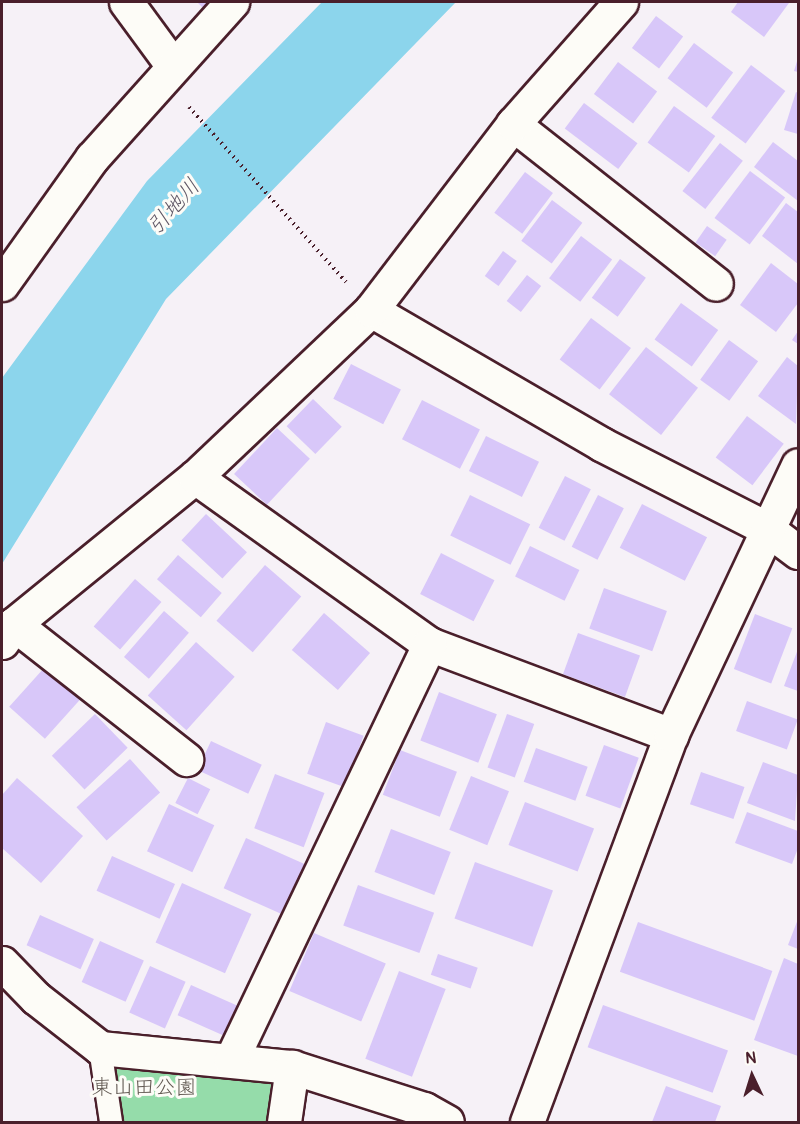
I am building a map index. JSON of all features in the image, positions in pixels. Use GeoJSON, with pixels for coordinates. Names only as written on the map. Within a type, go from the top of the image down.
{"type":"FeatureCollection","features":[{"type":"Feature","properties":{"kind":"street"},"geometry":{"type":"LineString","coordinates":[[126,2],[172,66]]}},
{"type":"Feature","properties":{"kind":"street"},"geometry":{"type":"LineString","coordinates":[[2,284],[92,158],[172,66],[232,2]]}},
{"type":"Feature","properties":{"kind":"street"},"geometry":{"type":"LineString","coordinates":[[186,759],[8,633],[195,477],[370,310],[513,124],[621,2]]}},
{"type":"Feature","properties":{"kind":"street"},"geometry":{"type":"LineString","coordinates":[[513,124],[716,284]]}},
{"type":"Feature","properties":{"kind":"street"},"geometry":{"type":"LineString","coordinates":[[370,310],[601,444],[766,528],[798,552]]}},
{"type":"Feature","properties":{"kind":"street"},"geometry":{"type":"LineString","coordinates":[[527,1122],[671,735],[766,528],[798,465]]}},
{"type":"Feature","properties":{"kind":"street"},"geometry":{"type":"LineString","coordinates":[[195,477],[429,645],[671,735]]}},
{"type":"Feature","properties":{"kind":"street"},"geometry":{"type":"LineString","coordinates":[[766,528],[798,522]]}},
{"type":"Feature","properties":{"kind":"street"},"geometry":{"type":"LineString","coordinates":[[231,1060],[429,645]]}},
{"type":"Feature","properties":{"kind":"street"},"geometry":{"type":"LineString","coordinates":[[2,963],[36,998],[100,1048],[292,1067],[424,1109],[447,1122]]}},
{"type":"Feature","properties":{"kind":"street"},"geometry":{"type":"LineString","coordinates":[[284,1122],[292,1067]]}},
{"type":"Feature","properties":{"kind":"lane"},"geometry":{"type":"LineString","coordinates":[[100,1048],[111,1122]]}},
{"type":"Feature","properties":{"kind":"path"},"geometry":{"type":"LineString","coordinates":[[181,98],[370,310]]}},
{"type":"Feature","properties":{"kind":"green space","name":"東山田公園"},"geometry":{"type":"Polygon","coordinates":[[[100,1048],[292,1067],[283,1122],[111,1122],[100,1048]]]}},
{"type":"Feature","properties":{"kind":"water","name":"引地川"},"geometry":{"type":"Polygon","coordinates":[[[322,2],[456,2],[166,299],[2,564],[2,378],[147,181],[322,2]]]}},
{"type":"Feature","properties":{"kind":"building"},"geometry":{"type":"Polygon","coordinates":[[[197,2],[211,2],[203,8],[197,2]]]}},
{"type":"Feature","properties":{"kind":"building"},"geometry":{"type":"Polygon","coordinates":[[[738,2],[789,3],[764,37],[731,12],[738,2]]]}},
{"type":"Feature","properties":{"kind":"building"},"geometry":{"type":"Polygon","coordinates":[[[656,16],[683,36],[659,68],[632,48],[656,16]]]}},
{"type":"Feature","properties":{"kind":"building"},"geometry":{"type":"Polygon","coordinates":[[[694,43],[733,72],[707,108],[668,78],[694,43]]]}},
{"type":"Feature","properties":{"kind":"building"},"geometry":{"type":"Polygon","coordinates":[[[798,58],[798,72],[794,71],[798,58]]]}},
{"type":"Feature","properties":{"kind":"building"},"geometry":{"type":"Polygon","coordinates":[[[618,62],[657,91],[633,123],[594,94],[618,62]]]}},
{"type":"Feature","properties":{"kind":"building"},"geometry":{"type":"Polygon","coordinates":[[[751,65],[785,91],[746,144],[711,118],[751,65]]]}},
{"type":"Feature","properties":{"kind":"building"},"geometry":{"type":"Polygon","coordinates":[[[796,92],[798,93],[798,134],[784,130],[796,92]]]}},
{"type":"Feature","properties":{"kind":"building"},"geometry":{"type":"Polygon","coordinates":[[[584,103],[638,143],[618,169],[565,129],[584,103]]]}},
{"type":"Feature","properties":{"kind":"building"},"geometry":{"type":"Polygon","coordinates":[[[674,106],[715,136],[689,172],[648,142],[674,106]]]}},
{"type":"Feature","properties":{"kind":"building"},"geometry":{"type":"Polygon","coordinates":[[[773,142],[798,161],[798,201],[754,167],[773,142]]]}},
{"type":"Feature","properties":{"kind":"building"},"geometry":{"type":"Polygon","coordinates":[[[720,143],[743,161],[705,209],[682,191],[720,143]]]}},
{"type":"Feature","properties":{"kind":"building"},"geometry":{"type":"Polygon","coordinates":[[[750,171],[785,197],[750,245],[714,218],[750,171]]]}},
{"type":"Feature","properties":{"kind":"building"},"geometry":{"type":"Polygon","coordinates":[[[525,172],[553,193],[522,234],[494,213],[525,172]]]}},
{"type":"Feature","properties":{"kind":"building"},"geometry":{"type":"Polygon","coordinates":[[[552,200],[582,223],[552,264],[521,241],[552,200]]]}},
{"type":"Feature","properties":{"kind":"building"},"geometry":{"type":"Polygon","coordinates":[[[786,203],[798,212],[798,264],[762,236],[786,203]]]}},
{"type":"Feature","properties":{"kind":"building"},"geometry":{"type":"Polygon","coordinates":[[[707,226],[727,240],[715,256],[696,242],[707,226]]]}},
{"type":"Feature","properties":{"kind":"building"},"geometry":{"type":"Polygon","coordinates":[[[581,236],[612,259],[580,302],[549,278],[581,236]]]}},
{"type":"Feature","properties":{"kind":"building"},"geometry":{"type":"Polygon","coordinates":[[[503,251],[517,261],[499,286],[485,276],[503,251]]]}},
{"type":"Feature","properties":{"kind":"building"},"geometry":{"type":"Polygon","coordinates":[[[620,259],[646,278],[618,317],[592,298],[620,259]]]}},
{"type":"Feature","properties":{"kind":"building"},"geometry":{"type":"Polygon","coordinates":[[[771,263],[798,284],[798,303],[776,332],[740,305],[771,263]]]}},
{"type":"Feature","properties":{"kind":"building"},"geometry":{"type":"Polygon","coordinates":[[[527,275],[541,286],[521,312],[507,301],[527,275]]]}},
{"type":"Feature","properties":{"kind":"building"},"geometry":{"type":"Polygon","coordinates":[[[681,303],[718,330],[692,366],[655,339],[681,303]]]}},
{"type":"Feature","properties":{"kind":"building"},"geometry":{"type":"Polygon","coordinates":[[[591,318],[631,348],[600,390],[560,360],[591,318]]]}},
{"type":"Feature","properties":{"kind":"building"},"geometry":{"type":"Polygon","coordinates":[[[798,331],[798,344],[792,340],[798,331]]]}},
{"type":"Feature","properties":{"kind":"building"},"geometry":{"type":"Polygon","coordinates":[[[729,340],[758,361],[729,401],[700,380],[729,340]]]}},
{"type":"Feature","properties":{"kind":"building"},"geometry":{"type":"Polygon","coordinates":[[[646,347],[698,388],[661,435],[609,394],[646,347]]]}},
{"type":"Feature","properties":{"kind":"building"},"geometry":{"type":"Polygon","coordinates":[[[787,357],[798,366],[796,424],[758,396],[787,357]]]}},
{"type":"Feature","properties":{"kind":"building"},"geometry":{"type":"Polygon","coordinates":[[[351,364],[401,389],[383,424],[333,399],[351,364]]]}},
{"type":"Feature","properties":{"kind":"building"},"geometry":{"type":"Polygon","coordinates":[[[313,399],[342,427],[315,454],[287,426],[313,399]]]}},
{"type":"Feature","properties":{"kind":"building"},"geometry":{"type":"Polygon","coordinates":[[[422,400],[480,430],[460,469],[402,439],[422,400]]]}},
{"type":"Feature","properties":{"kind":"building"},"geometry":{"type":"Polygon","coordinates":[[[747,416],[784,444],[752,485],[716,458],[747,416]]]}},
{"type":"Feature","properties":{"kind":"building"},"geometry":{"type":"Polygon","coordinates":[[[277,428],[310,459],[267,505],[234,474],[277,428]]]}},
{"type":"Feature","properties":{"kind":"building"},"geometry":{"type":"Polygon","coordinates":[[[486,436],[539,462],[522,497],[469,471],[486,436]]]}},
{"type":"Feature","properties":{"kind":"building"},"geometry":{"type":"Polygon","coordinates":[[[565,476],[591,489],[565,541],[539,528],[565,476]]]}},
{"type":"Feature","properties":{"kind":"building"},"geometry":{"type":"Polygon","coordinates":[[[470,495],[530,524],[510,565],[450,535],[470,495]]]}},
{"type":"Feature","properties":{"kind":"building"},"geometry":{"type":"Polygon","coordinates":[[[598,495],[624,508],[598,560],[572,547],[598,495]]]}},
{"type":"Feature","properties":{"kind":"building"},"geometry":{"type":"Polygon","coordinates":[[[642,504],[707,537],[685,581],[620,548],[642,504]]]}},
{"type":"Feature","properties":{"kind":"building"},"geometry":{"type":"Polygon","coordinates":[[[206,514],[247,552],[222,579],[181,540],[206,514]]]}},
{"type":"Feature","properties":{"kind":"building"},"geometry":{"type":"Polygon","coordinates":[[[530,546],[579,570],[565,601],[515,577],[530,546]]]}},
{"type":"Feature","properties":{"kind":"building"},"geometry":{"type":"Polygon","coordinates":[[[441,553],[494,580],[474,621],[420,594],[441,553]]]}},
{"type":"Feature","properties":{"kind":"building"},"geometry":{"type":"Polygon","coordinates":[[[178,555],[222,593],[201,617],[157,579],[178,555]]]}},
{"type":"Feature","properties":{"kind":"building"},"geometry":{"type":"Polygon","coordinates":[[[265,565],[301,596],[253,652],[216,621],[265,565]]]}},
{"type":"Feature","properties":{"kind":"building"},"geometry":{"type":"Polygon","coordinates":[[[135,579],[161,602],[120,650],[94,627],[135,579]]]}},
{"type":"Feature","properties":{"kind":"building"},"geometry":{"type":"Polygon","coordinates":[[[604,588],[667,611],[652,651],[589,628],[604,588]]]}},
{"type":"Feature","properties":{"kind":"building"},"geometry":{"type":"Polygon","coordinates":[[[164,611],[189,633],[149,679],[124,657],[164,611]]]}},
{"type":"Feature","properties":{"kind":"building"},"geometry":{"type":"Polygon","coordinates":[[[324,613],[370,653],[338,690],[292,650],[324,613]]]}},
{"type":"Feature","properties":{"kind":"building"},"geometry":{"type":"Polygon","coordinates":[[[755,614],[792,628],[771,683],[734,669],[755,614]]]}},
{"type":"Feature","properties":{"kind":"building"},"geometry":{"type":"Polygon","coordinates":[[[578,633],[640,656],[625,697],[563,674],[578,633]]]}},
{"type":"Feature","properties":{"kind":"building"},"geometry":{"type":"Polygon","coordinates":[[[196,642],[235,677],[186,730],[148,696],[196,642]]]}},
{"type":"Feature","properties":{"kind":"building"},"geometry":{"type":"Polygon","coordinates":[[[798,649],[798,691],[784,686],[798,649]]]}},
{"type":"Feature","properties":{"kind":"building"},"geometry":{"type":"Polygon","coordinates":[[[44,668],[80,700],[45,739],[9,707],[44,668]]]}},
{"type":"Feature","properties":{"kind":"building"},"geometry":{"type":"Polygon","coordinates":[[[439,692],[497,714],[478,763],[420,741],[439,692]]]}},
{"type":"Feature","properties":{"kind":"building"},"geometry":{"type":"Polygon","coordinates":[[[747,701],[798,719],[787,750],[736,731],[747,701]]]}},
{"type":"Feature","properties":{"kind":"building"},"geometry":{"type":"Polygon","coordinates":[[[95,714],[128,748],[84,789],[52,756],[95,714]]]}},
{"type":"Feature","properties":{"kind":"building"},"geometry":{"type":"Polygon","coordinates":[[[507,714],[534,724],[515,777],[488,768],[507,714]]]}},
{"type":"Feature","properties":{"kind":"building"},"geometry":{"type":"Polygon","coordinates":[[[326,722],[364,736],[345,787],[307,774],[326,722]]]}},
{"type":"Feature","properties":{"kind":"building"},"geometry":{"type":"Polygon","coordinates":[[[211,741],[262,765],[248,794],[197,770],[211,741]]]}},
{"type":"Feature","properties":{"kind":"building"},"geometry":{"type":"Polygon","coordinates":[[[604,745],[639,758],[620,808],[586,796],[604,745]]]}},
{"type":"Feature","properties":{"kind":"building"},"geometry":{"type":"Polygon","coordinates":[[[536,748],[588,767],[575,801],[524,782],[536,748]]]}},
{"type":"Feature","properties":{"kind":"building"},"geometry":{"type":"Polygon","coordinates":[[[400,750],[457,772],[440,817],[383,795],[400,750]]]}},
{"type":"Feature","properties":{"kind":"building"},"geometry":{"type":"Polygon","coordinates":[[[130,759],[160,792],[107,841],[76,807],[130,759]]]}},
{"type":"Feature","properties":{"kind":"building"},"geometry":{"type":"Polygon","coordinates":[[[763,762],[798,775],[795,821],[747,803],[763,762]]]}},
{"type":"Feature","properties":{"kind":"building"},"geometry":{"type":"Polygon","coordinates":[[[701,772],[744,787],[733,819],[690,804],[701,772]]]}},
{"type":"Feature","properties":{"kind":"building"},"geometry":{"type":"Polygon","coordinates":[[[275,774],[324,793],[304,847],[254,828],[275,774]]]}},
{"type":"Feature","properties":{"kind":"building"},"geometry":{"type":"Polygon","coordinates":[[[471,776],[509,791],[487,845],[449,830],[471,776]]]}},
{"type":"Feature","properties":{"kind":"building"},"geometry":{"type":"Polygon","coordinates":[[[17,778],[83,836],[41,883],[2,848],[2,795],[17,778]]]}},
{"type":"Feature","properties":{"kind":"building"},"geometry":{"type":"Polygon","coordinates":[[[188,778],[210,789],[198,814],[175,803],[188,778]]]}},
{"type":"Feature","properties":{"kind":"building"},"geometry":{"type":"Polygon","coordinates":[[[525,802],[594,829],[578,871],[509,845],[525,802]]]}},
{"type":"Feature","properties":{"kind":"building"},"geometry":{"type":"Polygon","coordinates":[[[169,804],[214,825],[192,872],[147,851],[169,804]]]}},
{"type":"Feature","properties":{"kind":"building"},"geometry":{"type":"Polygon","coordinates":[[[747,812],[798,831],[798,848],[792,864],[735,843],[747,812]]]}},
{"type":"Feature","properties":{"kind":"building"},"geometry":{"type":"Polygon","coordinates":[[[391,829],[451,852],[434,895],[375,872],[391,829]]]}},
{"type":"Feature","properties":{"kind":"building"},"geometry":{"type":"Polygon","coordinates":[[[246,838],[304,864],[282,914],[224,888],[246,838]]]}},
{"type":"Feature","properties":{"kind":"building"},"geometry":{"type":"Polygon","coordinates":[[[112,856],[175,884],[160,919],[97,891],[112,856]]]}},
{"type":"Feature","properties":{"kind":"building"},"geometry":{"type":"Polygon","coordinates":[[[475,862],[553,890],[532,947],[454,918],[475,862]]]}},
{"type":"Feature","properties":{"kind":"building"},"geometry":{"type":"Polygon","coordinates":[[[182,883],[251,914],[225,973],[156,942],[182,883]]]}},
{"type":"Feature","properties":{"kind":"building"},"geometry":{"type":"Polygon","coordinates":[[[358,885],[434,913],[419,953],[343,925],[358,885]]]}},
{"type":"Feature","properties":{"kind":"building"},"geometry":{"type":"Polygon","coordinates":[[[40,915],[94,939],[80,969],[27,945],[40,915]]]}},
{"type":"Feature","properties":{"kind":"building"},"geometry":{"type":"Polygon","coordinates":[[[798,919],[798,949],[788,945],[798,919]]]}},
{"type":"Feature","properties":{"kind":"building"},"geometry":{"type":"Polygon","coordinates":[[[638,922],[772,971],[754,1021],[620,972],[638,922]]]}},
{"type":"Feature","properties":{"kind":"building"},"geometry":{"type":"Polygon","coordinates":[[[314,933],[386,963],[361,1021],[289,991],[314,933]]]}},
{"type":"Feature","properties":{"kind":"building"},"geometry":{"type":"Polygon","coordinates":[[[100,941],[144,961],[126,1002],[82,982],[100,941]]]}},
{"type":"Feature","properties":{"kind":"building"},"geometry":{"type":"Polygon","coordinates":[[[438,954],[478,968],[471,988],[431,975],[438,954]]]}},
{"type":"Feature","properties":{"kind":"building"},"geometry":{"type":"Polygon","coordinates":[[[784,958],[798,964],[798,1056],[754,1040],[784,958]]]}},
{"type":"Feature","properties":{"kind":"building"},"geometry":{"type":"Polygon","coordinates":[[[150,966],[186,982],[165,1028],[129,1013],[150,966]]]}},
{"type":"Feature","properties":{"kind":"building"},"geometry":{"type":"Polygon","coordinates":[[[399,971],[446,989],[412,1077],[365,1059],[399,971]]]}},
{"type":"Feature","properties":{"kind":"building"},"geometry":{"type":"Polygon","coordinates":[[[191,985],[240,1007],[227,1037],[178,1015],[191,985]]]}},
{"type":"Feature","properties":{"kind":"building"},"geometry":{"type":"Polygon","coordinates":[[[603,1005],[728,1050],[713,1093],[588,1047],[603,1005]]]}},
{"type":"Feature","properties":{"kind":"building"},"geometry":{"type":"Polygon","coordinates":[[[666,1086],[721,1106],[715,1122],[652,1122],[666,1086]]]}}]}
